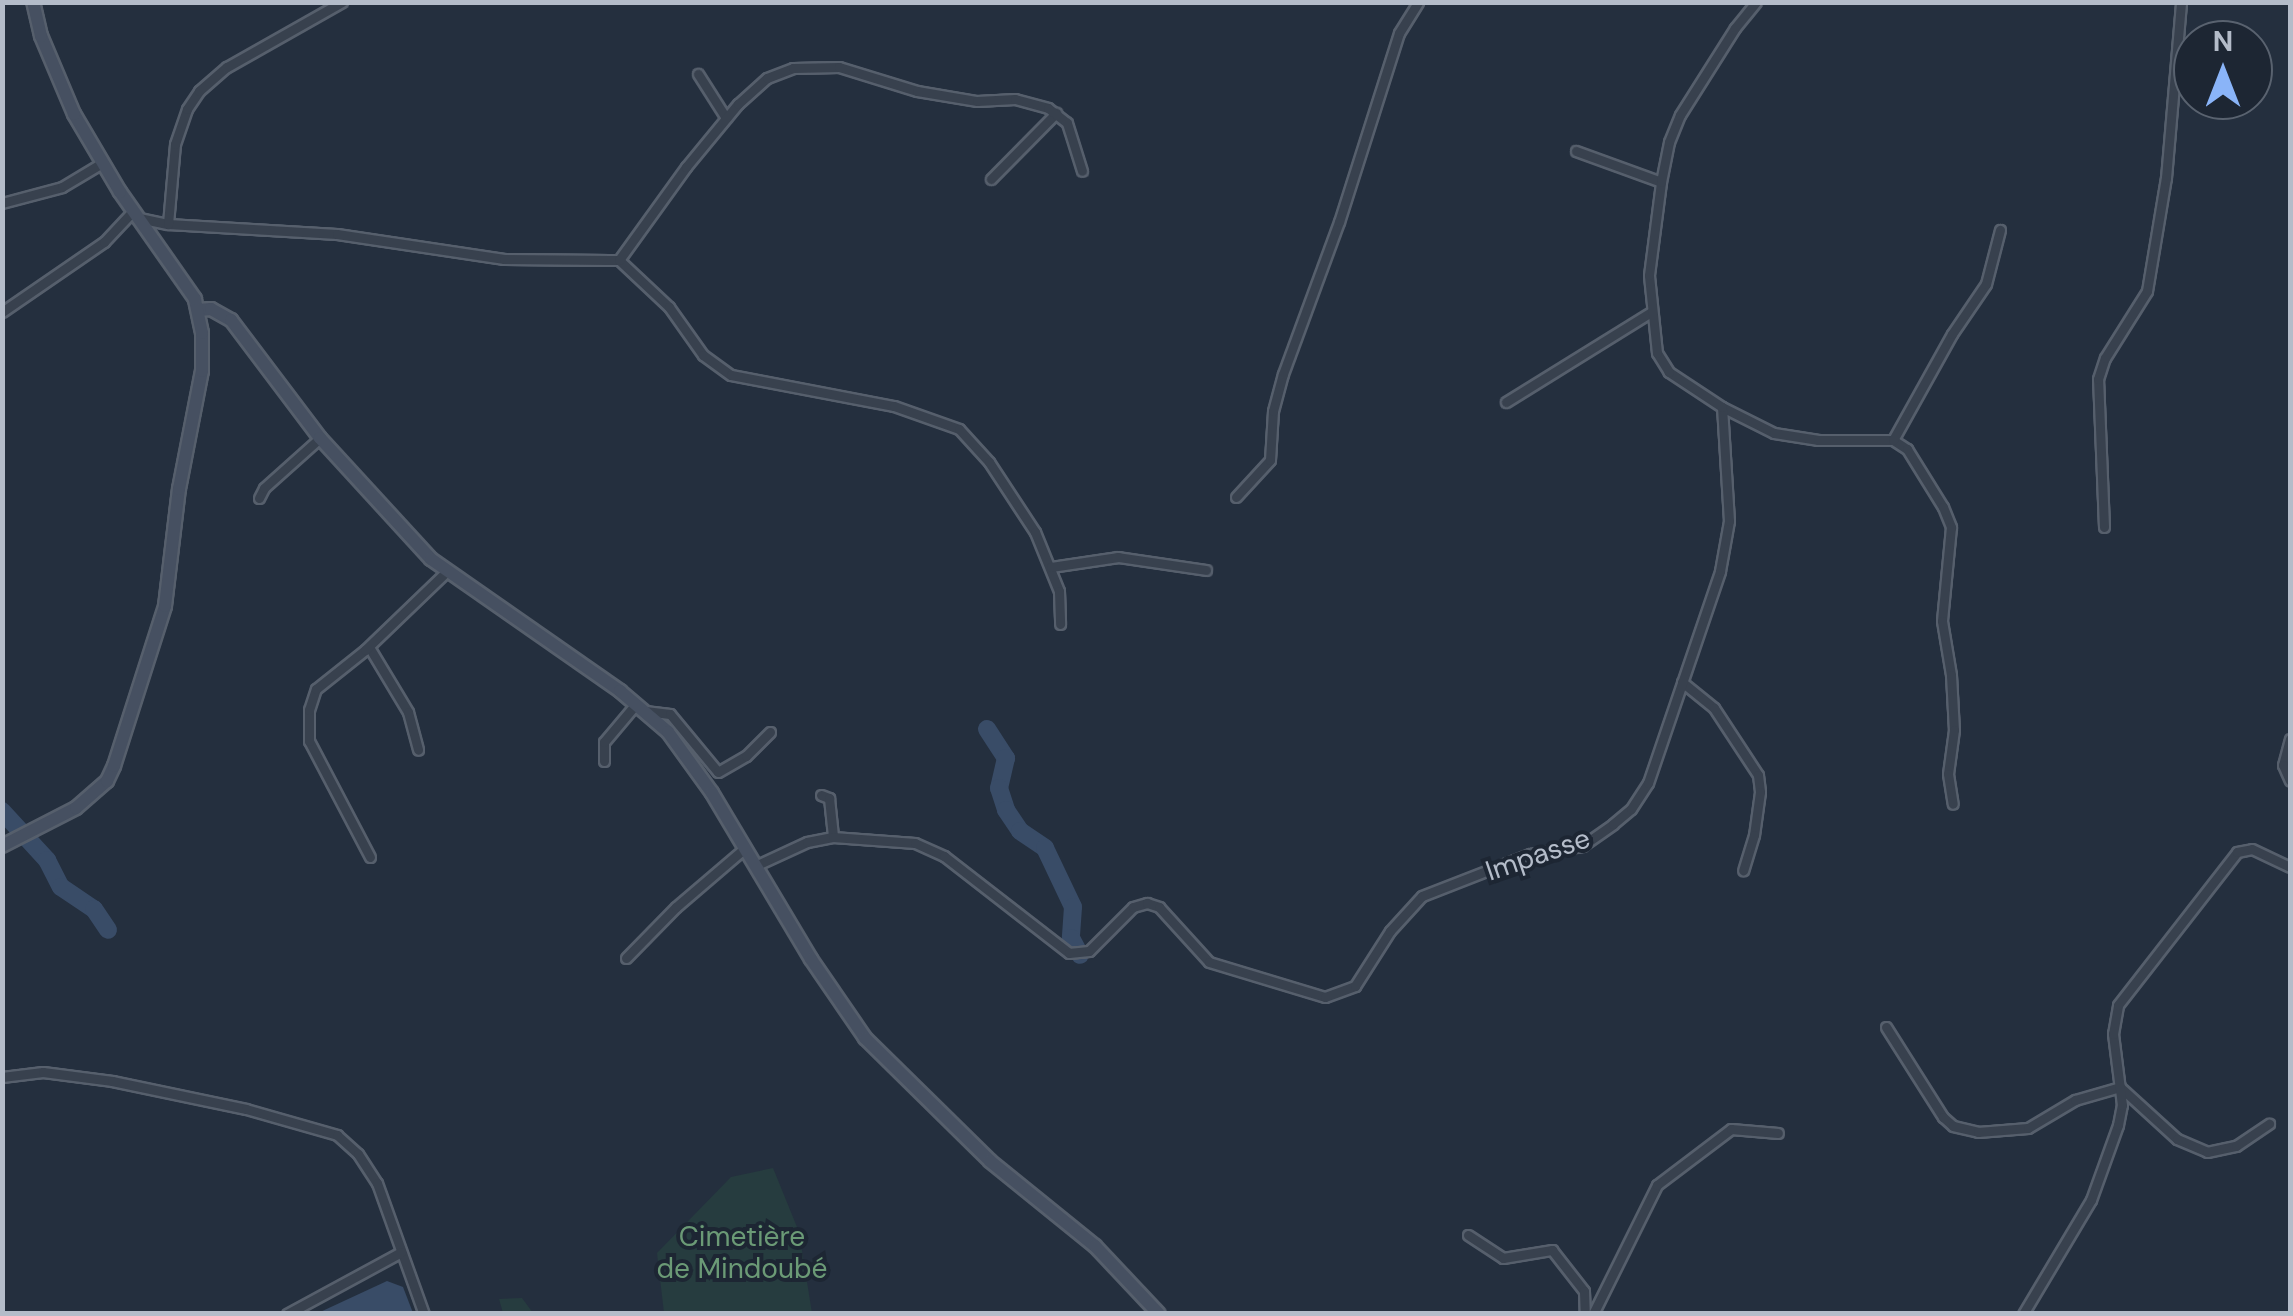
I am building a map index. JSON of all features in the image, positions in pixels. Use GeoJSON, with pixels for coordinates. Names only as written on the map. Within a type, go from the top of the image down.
{"type":"FeatureCollection","features":[{"type":"Feature","properties":{"kind":"street"},"geometry":{"type":"LineString","coordinates":[[8,844],[76,808],[106,781],[161,622],[179,489],[202,371],[198,310],[178,269],[102,164],[55,73],[33,2]]}},
{"type":"Feature","properties":{"kind":"street"},"geometry":{"type":"LineString","coordinates":[[168,224],[175,144],[186,109],[199,91],[227,67],[342,2]]}},
{"type":"Feature","properties":{"kind":"street"},"geometry":{"type":"LineString","coordinates":[[1236,497],[1270,460],[1273,412],[1284,374],[1399,33],[1418,2]]}},
{"type":"Feature","properties":{"kind":"street"},"geometry":{"type":"LineString","coordinates":[[1756,2],[1680,115],[1669,142],[1650,274],[1650,312],[1662,364],[1722,408],[1774,433],[1830,440],[1893,440],[1906,449],[1950,517],[1942,621],[1952,675],[1954,730],[1948,774],[1953,804]]}},
{"type":"Feature","properties":{"kind":"street"},"geometry":{"type":"LineString","coordinates":[[2104,528],[2098,379],[2105,358],[2146,291],[2166,178],[2182,2]]}},
{"type":"Feature","properties":{"kind":"street"},"geometry":{"type":"LineString","coordinates":[[619,260],[726,118],[767,78],[815,66],[858,70],[918,91],[977,101],[1014,100],[1056,113],[1066,123],[1082,171]]}},
{"type":"Feature","properties":{"kind":"street"},"geometry":{"type":"LineString","coordinates":[[698,74],[726,118]]}},
{"type":"Feature","properties":{"kind":"street"},"geometry":{"type":"LineString","coordinates":[[992,179],[1056,113]]}},
{"type":"Feature","properties":{"kind":"street"},"geometry":{"type":"LineString","coordinates":[[1576,151],[1661,182]]}},
{"type":"Feature","properties":{"kind":"street"},"geometry":{"type":"LineString","coordinates":[[2,203],[62,187],[102,164]]}},
{"type":"Feature","properties":{"kind":"street"},"geometry":{"type":"LineString","coordinates":[[136,215],[168,224],[336,234],[504,259],[619,260],[669,308],[704,355],[731,376],[894,406],[959,429],[1016,501],[1051,567],[1060,624]]}},
{"type":"Feature","properties":{"kind":"street"},"geometry":{"type":"LineString","coordinates":[[2,312],[104,242],[136,215]]}},
{"type":"Feature","properties":{"kind":"street"},"geometry":{"type":"LineString","coordinates":[[1893,440],[1952,334],[1986,284],[2000,230]]}},
{"type":"Feature","properties":{"kind":"street"},"geometry":{"type":"LineString","coordinates":[[198,310],[211,309],[231,320],[320,438],[408,536],[447,571],[641,707],[688,757],[866,1038],[990,1160],[1096,1246],[1159,1314]]}},
{"type":"Feature","properties":{"kind":"street"},"geometry":{"type":"LineString","coordinates":[[1506,402],[1650,312]]}},
{"type":"Feature","properties":{"kind":"street","name":"Impasse"},"geometry":{"type":"LineString","coordinates":[[754,866],[807,842],[887,838],[944,856],[1068,953],[1089,950],[1133,907],[1146,904],[1159,907],[1194,949],[1223,968],[1307,994],[1340,995],[1355,986],[1390,931],[1422,896],[1530,854],[1582,846],[1631,809],[1648,783],[1720,572],[1729,520],[1722,408]]}},
{"type":"Feature","properties":{"kind":"street"},"geometry":{"type":"LineString","coordinates":[[259,498],[320,438]]}},
{"type":"Feature","properties":{"kind":"street"},"geometry":{"type":"LineString","coordinates":[[1051,567],[1118,557],[1206,570]]}},
{"type":"Feature","properties":{"kind":"street"},"geometry":{"type":"LineString","coordinates":[[370,857],[346,804],[316,755],[308,726],[316,689],[369,647],[447,571]]}},
{"type":"Feature","properties":{"kind":"street"},"geometry":{"type":"LineString","coordinates":[[369,647],[408,712],[418,750]]}},
{"type":"Feature","properties":{"kind":"street"},"geometry":{"type":"LineString","coordinates":[[1682,682],[1714,708],[1758,776],[1760,792],[1754,836],[1743,870]]}},
{"type":"Feature","properties":{"kind":"street"},"geometry":{"type":"LineString","coordinates":[[641,707],[670,714],[718,772],[746,756],[770,732]]}},
{"type":"Feature","properties":{"kind":"street"},"geometry":{"type":"LineString","coordinates":[[604,761],[604,742],[641,707]]}},
{"type":"Feature","properties":{"kind":"street"},"geometry":{"type":"LineString","coordinates":[[2290,738],[2283,766],[2290,780]]}},
{"type":"Feature","properties":{"kind":"street"},"geometry":{"type":"LineString","coordinates":[[821,795],[829,798],[833,838]]}},
{"type":"Feature","properties":{"kind":"street"},"geometry":{"type":"LineString","coordinates":[[626,958],[676,906],[744,849]]}},
{"type":"Feature","properties":{"kind":"street"},"geometry":{"type":"LineString","coordinates":[[2023,1314],[2092,1200],[2118,1125],[2118,1005],[2237,852],[2252,849],[2290,866]]}},
{"type":"Feature","properties":{"kind":"street"},"geometry":{"type":"LineString","coordinates":[[1886,1028],[1943,1118],[1953,1126],[1978,1132],[2028,1128],[2074,1100],[2120,1087]]}},
{"type":"Feature","properties":{"kind":"street"},"geometry":{"type":"LineString","coordinates":[[2,1078],[42,1072],[112,1081],[246,1108],[337,1135],[358,1154],[377,1183],[424,1314]]}},
{"type":"Feature","properties":{"kind":"street"},"geometry":{"type":"LineString","coordinates":[[2120,1087],[2177,1138],[2207,1152],[2236,1146],[2269,1124]]}},
{"type":"Feature","properties":{"kind":"street"},"geometry":{"type":"LineString","coordinates":[[1589,1314],[1658,1185],[1731,1129],[1778,1134]]}},
{"type":"Feature","properties":{"kind":"street"},"geometry":{"type":"LineString","coordinates":[[1468,1235],[1503,1258],[1552,1250],[1584,1291],[1589,1314]]}},
{"type":"Feature","properties":{"kind":"street"},"geometry":{"type":"LineString","coordinates":[[287,1314],[401,1252]]}},
{"type":"Feature","properties":{"kind":"green space","name":"Cimetière de Mindoubé"},"geometry":{"type":"Polygon","coordinates":[[[773,1168],[799,1232],[812,1313],[664,1313],[657,1253],[731,1177],[773,1168]]]}},
{"type":"Feature","properties":{"kind":"green space"},"geometry":{"type":"Polygon","coordinates":[[[522,1298],[533,1313],[503,1313],[499,1299],[522,1298]]]}},
{"type":"Feature","properties":{"kind":"water"},"geometry":{"type":"Polygon","coordinates":[[[387,1281],[403,1287],[413,1313],[318,1313],[387,1281]]]}},
{"type":"Feature","properties":{"kind":"waterway"},"geometry":{"type":"LineString","coordinates":[[987,729],[1006,758],[999,788],[1006,810],[1020,831],[1045,848],[1073,907],[1071,938],[1080,955]]}},
{"type":"Feature","properties":{"kind":"waterway"},"geometry":{"type":"LineString","coordinates":[[2,811],[47,860],[61,887],[94,909],[108,930]]}}]}
